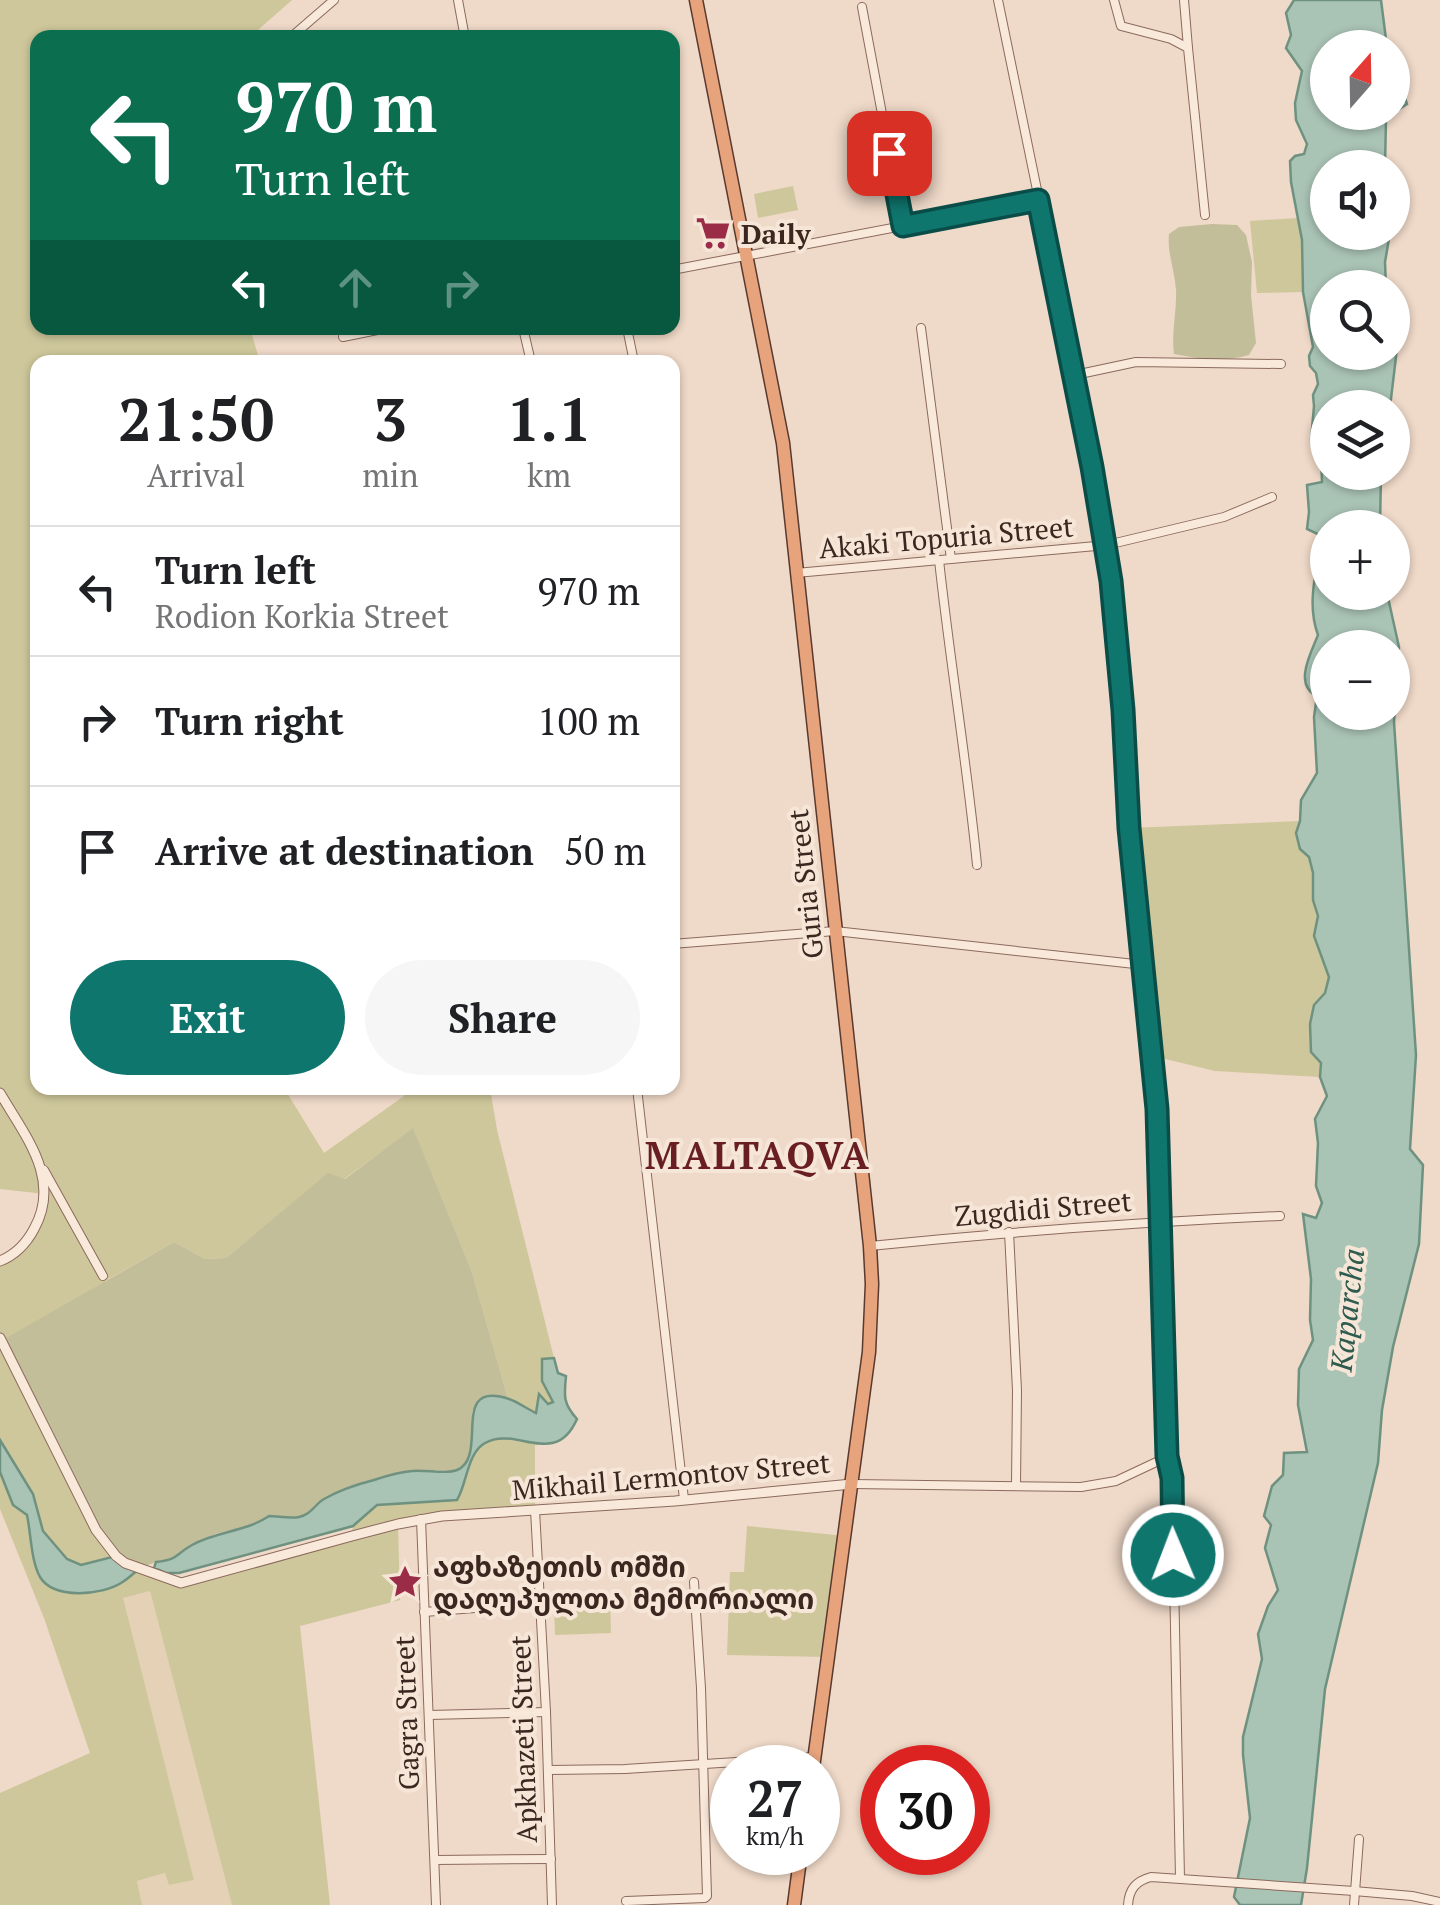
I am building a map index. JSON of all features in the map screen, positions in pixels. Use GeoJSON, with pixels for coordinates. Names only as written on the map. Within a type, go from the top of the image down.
{"type":"FeatureCollection","features":[{"type":"Feature","properties":{"kind":"highway","name":"Guria Street"},"geometry":{"type":"LineString","coordinates":[[696,0],[784,443],[870,1246],[869,1352],[815,1745]]}},
{"type":"Feature","properties":{"kind":"highway"},"geometry":{"type":"LineString","coordinates":[[794,1905],[798,1875]]}},
{"type":"Feature","properties":{"kind":"street"},"geometry":{"type":"LineString","coordinates":[[299,30],[334,0]]}},
{"type":"Feature","properties":{"kind":"street"},"geometry":{"type":"LineString","coordinates":[[458,0],[464,30]]}},
{"type":"Feature","properties":{"kind":"street"},"geometry":{"type":"LineString","coordinates":[[998,0],[1107,544],[1123,710],[1129,828],[1157,1109],[1167,1456],[1172,1478],[1180,1878]]}},
{"type":"Feature","properties":{"kind":"street"},"geometry":{"type":"LineString","coordinates":[[1114,0],[1121,26],[1171,39],[1188,48]]}},
{"type":"Feature","properties":{"kind":"street"},"geometry":{"type":"LineString","coordinates":[[1184,0],[1205,215]]}},
{"type":"Feature","properties":{"kind":"street"},"geometry":{"type":"LineString","coordinates":[[862,6],[903,226]]}},
{"type":"Feature","properties":{"kind":"street"},"geometry":{"type":"LineString","coordinates":[[680,268],[1038,200]]}},
{"type":"Feature","properties":{"kind":"street"},"geometry":{"type":"LineString","coordinates":[[921,328],[951,559]]}},
{"type":"Feature","properties":{"kind":"street"},"geometry":{"type":"LineString","coordinates":[[343,337],[353,335]]}},
{"type":"Feature","properties":{"kind":"street"},"geometry":{"type":"LineString","coordinates":[[1075,375],[1136,362],[1282,364]]}},
{"type":"Feature","properties":{"kind":"street","name":"Akaki Topuria Street"},"geometry":{"type":"LineString","coordinates":[[796,573],[1107,544],[1224,517],[1272,497]]}},
{"type":"Feature","properties":{"kind":"street"},"geometry":{"type":"LineString","coordinates":[[939,560],[977,865]]}},
{"type":"Feature","properties":{"kind":"street"},"geometry":{"type":"LineString","coordinates":[[680,943],[835,931],[1144,964]]}},
{"type":"Feature","properties":{"kind":"street"},"geometry":{"type":"LineString","coordinates":[[0,1092],[103,1276]]}},
{"type":"Feature","properties":{"kind":"street"},"geometry":{"type":"LineString","coordinates":[[638,1095],[684,1499]]}},
{"type":"Feature","properties":{"kind":"street"},"geometry":{"type":"LineString","coordinates":[[0,1261],[13,1256],[42,1216],[46,1194],[39,1162]]}},
{"type":"Feature","properties":{"kind":"street","name":"Zugdidi Street"},"geometry":{"type":"LineString","coordinates":[[870,1246],[1008,1232],[1280,1216]]}},
{"type":"Feature","properties":{"kind":"street"},"geometry":{"type":"LineString","coordinates":[[1008,1232],[1017,1390],[1016,1486]]}},
{"type":"Feature","properties":{"kind":"street","name":"Mikhail Lermontov Street"},"geometry":{"type":"LineString","coordinates":[[0,1338],[96,1530],[126,1563],[182,1583],[352,1536],[442,1516],[852,1484],[1081,1487],[1116,1480],[1167,1456]]}},
{"type":"Feature","properties":{"kind":"street","name":"Apkhazeti Street"},"geometry":{"type":"LineString","coordinates":[[535,1510],[552,1905]]}},
{"type":"Feature","properties":{"kind":"street","name":"Gagra Street"},"geometry":{"type":"LineString","coordinates":[[421,1520],[436,1905]]}},
{"type":"Feature","properties":{"kind":"street"},"geometry":{"type":"LineString","coordinates":[[626,1901],[707,1896],[694,1582]]}},
{"type":"Feature","properties":{"kind":"street"},"geometry":{"type":"LineString","coordinates":[[424,1612],[540,1603]]}},
{"type":"Feature","properties":{"kind":"street"},"geometry":{"type":"LineString","coordinates":[[429,1715],[546,1712]]}},
{"type":"Feature","properties":{"kind":"street"},"geometry":{"type":"LineString","coordinates":[[549,1770],[710,1763]]}},
{"type":"Feature","properties":{"kind":"street"},"geometry":{"type":"LineString","coordinates":[[1354,1905],[1359,1839]]}},
{"type":"Feature","properties":{"kind":"street"},"geometry":{"type":"LineString","coordinates":[[435,1860],[551,1859]]}},
{"type":"Feature","properties":{"kind":"street"},"geometry":{"type":"LineString","coordinates":[[1128,1905],[1140,1880],[1151,1877],[1412,1896],[1440,1902]]}},
{"type":"Feature","properties":{"kind":"shaded area"},"geometry":{"type":"Polygon","coordinates":[[[0,0],[292,0],[258,30],[30,30],[30,335],[252,335],[258,355],[30,355],[30,1095],[288,1095],[324,1153],[403,1095],[491,1095],[554,1358],[542,1359],[542,1381],[553,1402],[548,1405],[540,1396],[537,1414],[508,1399],[472,1272],[413,1129],[344,1179],[328,1174],[226,1258],[205,1259],[174,1242],[105,1281],[116,1556],[81,1565],[67,1559],[43,1531],[33,1494],[0,1440],[0,1261],[29,1237],[45,1194],[0,1189],[0,0]]]}},
{"type":"Feature","properties":{"kind":"shaded area"},"geometry":{"type":"Polygon","coordinates":[[[793,186],[798,210],[758,218],[754,194],[793,186]]]}},
{"type":"Feature","properties":{"kind":"shaded area"},"geometry":{"type":"Polygon","coordinates":[[[1297,218],[1302,240],[1303,292],[1257,293],[1250,221],[1297,218]]]}},
{"type":"Feature","properties":{"kind":"shaded area"},"geometry":{"type":"Polygon","coordinates":[[[1237,225],[1246,235],[1252,262],[1256,343],[1249,355],[1212,359],[1174,354],[1176,290],[1169,234],[1179,227],[1237,225]]]}},
{"type":"Feature","properties":{"kind":"shaded area"},"geometry":{"type":"Polygon","coordinates":[[[1300,821],[1296,833],[1313,873],[1313,900],[1318,916],[1314,936],[1329,977],[1325,993],[1314,1005],[1311,1052],[1321,1063],[1320,1077],[1215,1071],[1153,1056],[1129,828],[1300,821]]]}},
{"type":"Feature","properties":{"kind":"shaded area"},"geometry":{"type":"Polygon","coordinates":[[[413,1128],[472,1272],[508,1399],[488,1397],[472,1411],[472,1444],[466,1463],[459,1469],[436,1470],[299,1516],[269,1516],[257,1524],[215,1534],[188,1547],[173,1560],[140,1568],[125,1563],[96,1530],[1,1341],[174,1242],[205,1259],[226,1258],[328,1173],[345,1179],[413,1128]]]}},
{"type":"Feature","properties":{"kind":"shaded area"},"geometry":{"type":"Polygon","coordinates":[[[505,1439],[535,1444],[535,1510],[398,1524],[400,1600],[300,1626],[330,1905],[232,1905],[150,1591],[123,1598],[194,1880],[169,1885],[165,1873],[137,1881],[142,1905],[0,1905],[0,1793],[90,1753],[44,1618],[0,1509],[0,1472],[13,1505],[27,1515],[40,1577],[77,1594],[112,1588],[140,1568],[182,1583],[351,1536],[353,1526],[377,1504],[457,1500],[477,1451],[488,1441],[505,1439]]]}},
{"type":"Feature","properties":{"kind":"shaded area"},"geometry":{"type":"Polygon","coordinates":[[[747,1526],[845,1536],[829,1657],[727,1655],[730,1572],[744,1572],[747,1526]]]}},
{"type":"Feature","properties":{"kind":"shaded area"},"geometry":{"type":"Polygon","coordinates":[[[150,1591],[232,1905],[142,1905],[137,1881],[166,1873],[169,1885],[194,1880],[122,1598],[150,1591]]]}},
{"type":"Feature","properties":{"kind":"shaded area"},"geometry":{"type":"Polygon","coordinates":[[[610,1600],[611,1633],[555,1635],[554,1602],[610,1600]]]}},
{"type":"Feature","properties":{"kind":"water"},"geometry":{"type":"Polygon","coordinates":[[[1294,0],[1381,0],[1385,30],[1310,30],[1310,130],[1386,130],[1385,150],[1310,150],[1310,250],[1387,250],[1385,270],[1310,270],[1310,330],[1303,292],[1302,240],[1291,182],[1290,161],[1304,154],[1307,144],[1296,120],[1295,103],[1302,71],[1286,48],[1291,35],[1286,13],[1294,0]]]}},
{"type":"Feature","properties":{"kind":"water"},"geometry":{"type":"Polygon","coordinates":[[[1313,370],[1394,370],[1392,390],[1315,390],[1313,370]]]}},
{"type":"Feature","properties":{"kind":"water"},"geometry":{"type":"Polygon","coordinates":[[[1307,485],[1310,490],[1381,490],[1380,510],[1310,510],[1310,530],[1307,485]]]}},
{"type":"Feature","properties":{"kind":"water"},"geometry":{"type":"Polygon","coordinates":[[[1314,610],[1391,610],[1395,630],[1317,630],[1314,610]]]}},
{"type":"Feature","properties":{"kind":"water"},"geometry":{"type":"Polygon","coordinates":[[[1310,654],[1310,691],[1305,677],[1310,654]]]}},
{"type":"Feature","properties":{"kind":"water","name":"Kaparcha"},"geometry":{"type":"Polygon","coordinates":[[[1315,730],[1395,730],[1416,1055],[1410,1149],[1423,1165],[1419,1244],[1393,1347],[1378,1463],[1325,1689],[1301,1905],[1240,1905],[1234,1897],[1250,1818],[1243,1737],[1262,1659],[1258,1634],[1278,1590],[1265,1548],[1271,1525],[1264,1516],[1272,1486],[1283,1475],[1284,1453],[1307,1452],[1298,1405],[1299,1369],[1313,1340],[1303,1214],[1316,1218],[1322,1203],[1316,1186],[1315,1119],[1327,1096],[1320,1077],[1321,1063],[1311,1052],[1310,1024],[1314,1005],[1325,993],[1329,977],[1314,936],[1318,916],[1313,900],[1313,873],[1296,833],[1301,800],[1317,773],[1315,730]]]}},
{"type":"Feature","properties":{"kind":"water"},"geometry":{"type":"Polygon","coordinates":[[[554,1358],[558,1373],[566,1376],[565,1399],[577,1419],[568,1434],[546,1444],[509,1439],[485,1443],[474,1454],[457,1500],[377,1505],[353,1526],[179,1573],[154,1568],[156,1562],[173,1558],[201,1540],[269,1516],[303,1516],[324,1499],[361,1484],[393,1474],[457,1470],[470,1451],[474,1409],[480,1400],[491,1396],[509,1399],[536,1413],[539,1394],[548,1404],[553,1402],[542,1381],[542,1359],[554,1358]]]}},
{"type":"Feature","properties":{"kind":"water"},"geometry":{"type":"Polygon","coordinates":[[[0,1440],[33,1494],[43,1531],[67,1559],[81,1565],[116,1556],[140,1568],[113,1587],[91,1592],[67,1592],[47,1584],[35,1563],[27,1515],[13,1505],[0,1472],[0,1440]]]}},
{"type":"Feature","properties":{"kind":"place","name":"Daily"},"geometry":{"type":"Point","coordinates":[713,233]}},
{"type":"Feature","properties":{"kind":"place","name":"აფხაზეთის ომში დაღუპულთა მემორიალი"},"geometry":{"type":"Point","coordinates":[405,1582]}},
{"type":"Feature","properties":{"kind":"district","name":"MALTAQVA"},"geometry":{"type":"Point","coordinates":[758,1155]}},
{"type":"Feature","properties":{"kind":"route"},"geometry":{"type":"LineString","coordinates":[[889,153],[903,226],[1038,200],[1075,375],[1108,554],[1123,710],[1129,828],[1157,1109],[1173,1555]]}}]}
